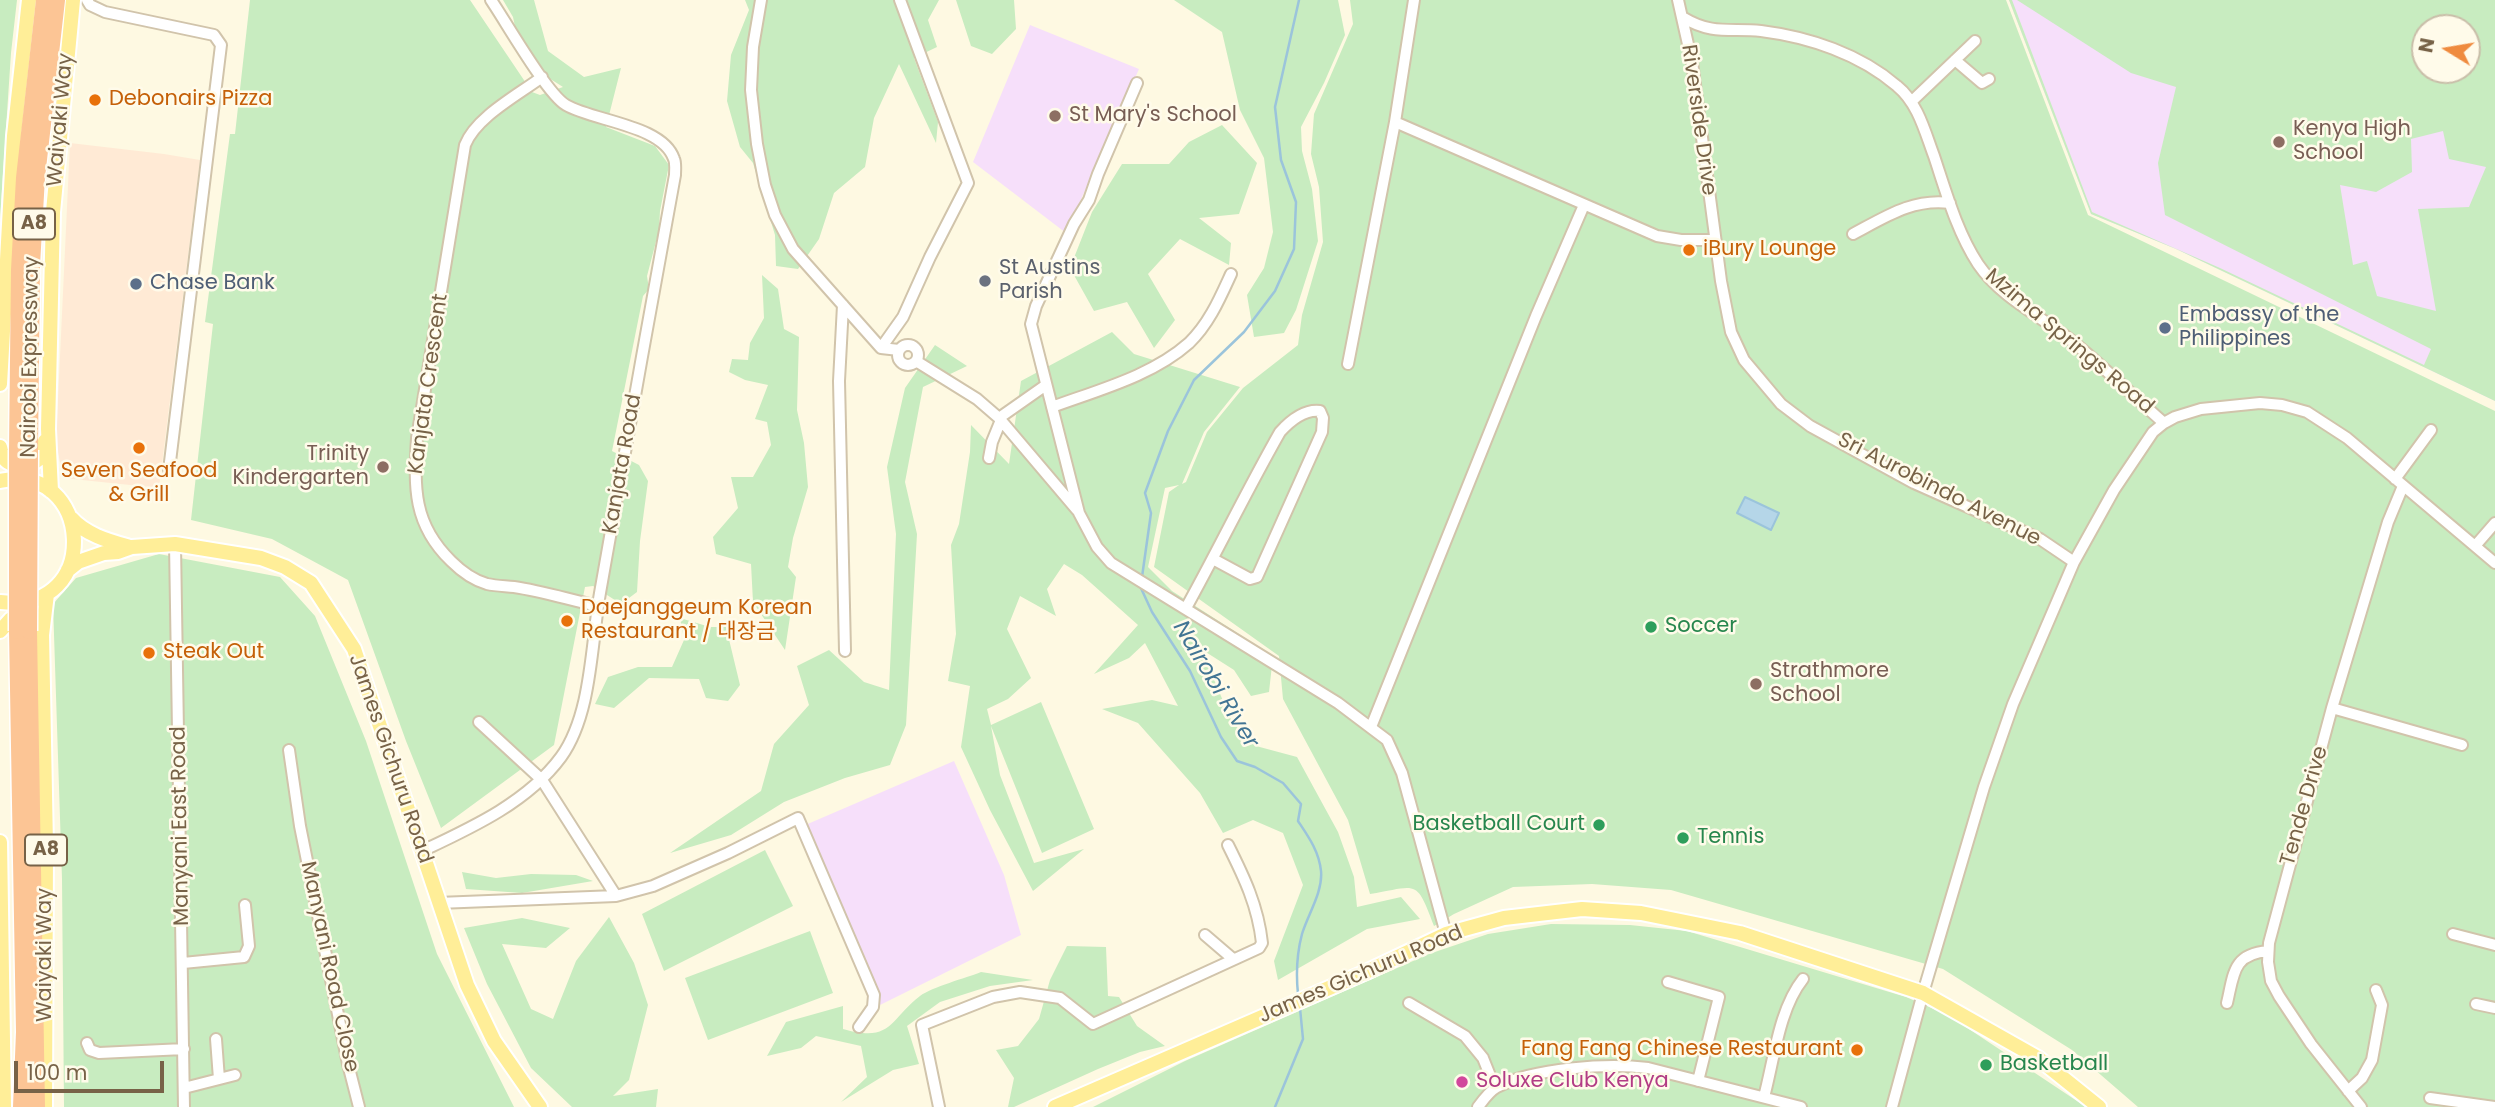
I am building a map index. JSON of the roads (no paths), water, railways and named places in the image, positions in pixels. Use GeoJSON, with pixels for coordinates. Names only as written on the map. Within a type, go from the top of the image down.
{"type":"FeatureCollection","features":[{"type":"Feature","properties":{"kind":"highway","name":"Nairobi Expressway"},"geometry":{"type":"LineString","coordinates":[[21,1107],[29,1026],[17,631],[19,271],[31,102],[44,0]]}},
{"type":"Feature","properties":{"kind":"highway","name":"Nairobi Expressway"},"geometry":{"type":"LineString","coordinates":[[36,633],[32,265],[37,177],[57,0]]}},
{"type":"Feature","properties":{"kind":"highway","name":"A8"},"geometry":{"type":"LineString","coordinates":[[36,633],[29,1026],[37,1107]]}},
{"type":"Feature","properties":{"kind":"main road"},"geometry":{"type":"LineString","coordinates":[[0,384],[13,136],[29,0]]}},
{"type":"Feature","properties":{"kind":"main road","name":"Waiyaki Way"},"geometry":{"type":"LineString","coordinates":[[51,491],[48,429],[54,212],[73,0]]}},
{"type":"Feature","properties":{"kind":"main road"},"geometry":{"type":"LineString","coordinates":[[0,447],[8,463],[35,463],[41,456],[48,429]]}},
{"type":"Feature","properties":{"kind":"main road"},"geometry":{"type":"LineString","coordinates":[[0,481],[32,481],[51,491],[78,525],[94,535],[132,547]]}},
{"type":"Feature","properties":{"kind":"main road"},"geometry":{"type":"LineString","coordinates":[[68,570],[75,544],[70,517]]}},
{"type":"Feature","properties":{"kind":"main road","name":"James Gichuru Road"},"geometry":{"type":"LineString","coordinates":[[132,547],[175,544],[261,558],[285,567],[311,583],[354,649],[467,985],[494,1041],[540,1107]]}},
{"type":"Feature","properties":{"kind":"main road"},"geometry":{"type":"LineString","coordinates":[[0,602],[13,604],[31,601],[47,594],[78,562],[132,547]]}},
{"type":"Feature","properties":{"kind":"main road","name":"Waiyaki Way"},"geometry":{"type":"LineString","coordinates":[[45,1107],[46,846],[36,633],[47,594]]}},
{"type":"Feature","properties":{"kind":"main road"},"geometry":{"type":"LineString","coordinates":[[0,631],[11,618],[22,618],[34,619],[39,624],[36,633]]}},
{"type":"Feature","properties":{"kind":"main road","name":"Waiyaki Way"},"geometry":{"type":"LineString","coordinates":[[0,842],[4,1107]]}},
{"type":"Feature","properties":{"kind":"main road","name":"James Gichuru Road"},"geometry":{"type":"LineString","coordinates":[[1055,1107],[1446,934],[1504,918],[1582,909],[1641,913],[1740,933],[1923,993],[2038,1058],[2099,1107]]}},
{"type":"Feature","properties":{"kind":"street"},"geometry":{"type":"LineString","coordinates":[[86,0],[105,12],[192,29],[219,39],[221,52],[169,470]]}},
{"type":"Feature","properties":{"kind":"street"},"geometry":{"type":"LineString","coordinates":[[491,0],[542,77]]}},
{"type":"Feature","properties":{"kind":"street"},"geometry":{"type":"LineString","coordinates":[[761,0],[753,47],[751,90],[765,185],[775,215],[793,249],[881,348],[899,350],[905,345],[914,346],[918,353],[916,361],[964,390],[1000,419],[1079,513],[1104,557],[1186,607],[1387,740],[1402,773],[1446,934]]}},
{"type":"Feature","properties":{"kind":"street"},"geometry":{"type":"LineString","coordinates":[[881,348],[903,317],[968,183],[900,0]]}},
{"type":"Feature","properties":{"kind":"street"},"geometry":{"type":"LineString","coordinates":[[1348,364],[1395,122],[1414,0]]}},
{"type":"Feature","properties":{"kind":"street","name":"Riverside Drive"},"geometry":{"type":"LineString","coordinates":[[1678,0],[1684,18],[1714,240]]}},
{"type":"Feature","properties":{"kind":"street","name":"Mzima Springs Road"},"geometry":{"type":"LineString","coordinates":[[1684,18],[1698,26],[1717,31],[1760,31],[1799,38],[1835,49],[1858,60],[1898,86],[1911,102],[1925,131],[1967,244],[1990,279],[2071,340],[2164,423]]}},
{"type":"Feature","properties":{"kind":"street"},"geometry":{"type":"LineString","coordinates":[[1911,102],[1975,41]]}},
{"type":"Feature","properties":{"kind":"street"},"geometry":{"type":"LineString","coordinates":[[1955,60],[1982,83],[1989,79]]}},
{"type":"Feature","properties":{"kind":"street","name":"Kanjata Road"},"geometry":{"type":"LineString","coordinates":[[422,851],[510,804],[542,780],[562,756],[577,729],[584,702],[598,606],[675,175],[674,159],[666,146],[634,128],[568,107],[553,93],[542,77]]}},
{"type":"Feature","properties":{"kind":"street","name":"Kanjata Crescent"},"geometry":{"type":"LineString","coordinates":[[542,77],[478,124],[466,145],[416,438],[414,483],[418,509],[425,529],[444,554],[465,574],[488,584],[515,587],[598,606]]}},
{"type":"Feature","properties":{"kind":"street"},"geometry":{"type":"LineString","coordinates":[[1079,513],[1031,324],[1033,314],[1074,224],[1089,200],[1137,83]]}},
{"type":"Feature","properties":{"kind":"street"},"geometry":{"type":"LineString","coordinates":[[1395,122],[1657,236],[1681,240],[1714,240]]}},
{"type":"Feature","properties":{"kind":"street"},"geometry":{"type":"LineString","coordinates":[[1853,234],[1904,206],[1925,202],[1950,203]]}},
{"type":"Feature","properties":{"kind":"street"},"geometry":{"type":"LineString","coordinates":[[1371,727],[1541,303],[1584,205]]}},
{"type":"Feature","properties":{"kind":"street","name":"Sri Aurobindo Avenue"},"geometry":{"type":"LineString","coordinates":[[1714,240],[1731,332],[1744,360],[1781,404],[1810,426],[1914,483],[2040,539],[2074,562]]}},
{"type":"Feature","properties":{"kind":"street"},"geometry":{"type":"LineString","coordinates":[[1052,407],[1149,369],[1190,342],[1215,308],[1231,274]]}},
{"type":"Feature","properties":{"kind":"street"},"geometry":{"type":"LineString","coordinates":[[844,305],[839,381],[845,651]]}},
{"type":"Feature","properties":{"kind":"street"},"geometry":{"type":"LineString","coordinates":[[989,458],[1000,419],[1046,384]]}},
{"type":"Feature","properties":{"kind":"street","name":"Mzima Springs Road"},"geometry":{"type":"LineString","coordinates":[[1892,1107],[1923,993],[1997,748],[2013,704],[2074,562],[2114,490],[2153,432],[2175,417],[2201,410],[2260,402],[2308,412],[2326,423],[2495,563]]}},
{"type":"Feature","properties":{"kind":"street"},"geometry":{"type":"LineString","coordinates":[[1186,607],[1280,432],[1303,413],[1320,411],[1323,418],[1322,432],[1257,577],[1246,578],[1213,559]]}},
{"type":"Feature","properties":{"kind":"street","name":"Tende Drive"},"geometry":{"type":"LineString","coordinates":[[2361,1107],[2297,1024],[2279,996],[2271,981],[2268,951],[2276,911],[2332,708],[2399,483],[2431,430]]}},
{"type":"Feature","properties":{"kind":"street"},"geometry":{"type":"LineString","coordinates":[[2475,546],[2495,523]]}},
{"type":"Feature","properties":{"kind":"street","name":"Manyani East Road"},"geometry":{"type":"LineString","coordinates":[[175,544],[184,1107]]}},
{"type":"Feature","properties":{"kind":"street"},"geometry":{"type":"LineString","coordinates":[[2332,708],[2462,745]]}},
{"type":"Feature","properties":{"kind":"street"},"geometry":{"type":"LineString","coordinates":[[479,722],[542,780],[616,896]]}},
{"type":"Feature","properties":{"kind":"street","name":"Manyani Road Close"},"geometry":{"type":"LineString","coordinates":[[289,750],[300,826],[359,1107]]}},
{"type":"Feature","properties":{"kind":"street"},"geometry":{"type":"LineString","coordinates":[[438,903],[616,896],[653,886],[798,818],[874,995],[873,1007],[859,1027]]}},
{"type":"Feature","properties":{"kind":"street"},"geometry":{"type":"LineString","coordinates":[[939,1107],[922,1025],[993,997],[1020,992],[1060,998],[1093,1024],[1259,948],[1262,943],[1251,892],[1227,845]]}},
{"type":"Feature","properties":{"kind":"street"},"geometry":{"type":"LineString","coordinates":[[183,963],[244,957],[249,946],[245,905]]}},
{"type":"Feature","properties":{"kind":"street"},"geometry":{"type":"LineString","coordinates":[[2453,934],[2495,945]]}},
{"type":"Feature","properties":{"kind":"street"},"geometry":{"type":"LineString","coordinates":[[1205,935],[1233,960]]}},
{"type":"Feature","properties":{"kind":"street"},"geometry":{"type":"LineString","coordinates":[[2227,1003],[2239,961],[2253,952],[2268,951]]}},
{"type":"Feature","properties":{"kind":"street"},"geometry":{"type":"LineString","coordinates":[[1765,1097],[1787,1007],[1803,979]]}},
{"type":"Feature","properties":{"kind":"street"},"geometry":{"type":"LineString","coordinates":[[1668,982],[1719,997],[1698,1081]]}},
{"type":"Feature","properties":{"kind":"street"},"geometry":{"type":"LineString","coordinates":[[2348,1091],[2362,1078],[2372,1060],[2382,1005],[2376,990]]}},
{"type":"Feature","properties":{"kind":"street"},"geometry":{"type":"LineString","coordinates":[[1409,1003],[1465,1036],[1483,1058],[1494,1088]]}},
{"type":"Feature","properties":{"kind":"street"},"geometry":{"type":"LineString","coordinates":[[2476,1004],[2495,1008]]}},
{"type":"Feature","properties":{"kind":"street"},"geometry":{"type":"LineString","coordinates":[[216,1039],[219,1079]]}},
{"type":"Feature","properties":{"kind":"street"},"geometry":{"type":"LineString","coordinates":[[87,1043],[90,1050],[99,1053],[184,1049]]}},
{"type":"Feature","properties":{"kind":"street"},"geometry":{"type":"LineString","coordinates":[[1478,1107],[1494,1088],[1534,1074],[1600,1066],[1648,1068],[1793,1106]]}},
{"type":"Feature","properties":{"kind":"street"},"geometry":{"type":"LineString","coordinates":[[184,1088],[235,1074]]}},
{"type":"Feature","properties":{"kind":"street"},"geometry":{"type":"LineString","coordinates":[[2430,1098],[2495,1107]]}},
{"type":"Feature","properties":{"kind":"water"},"geometry":{"type":"Polygon","coordinates":[[[1745,497],[1779,513],[1771,530],[1737,513],[1745,497]]]}},
{"type":"Feature","properties":{"kind":"waterway"},"geometry":{"type":"LineString","coordinates":[[1142,577],[1151,513],[1145,493],[1168,431],[1194,380],[1244,332],[1275,291],[1294,249],[1296,202],[1281,160],[1275,107],[1299,0]]}},
{"type":"Feature","properties":{"kind":"waterway","name":"Nairobi River"},"geometry":{"type":"LineString","coordinates":[[1140,586],[1152,612],[1190,671],[1221,737],[1237,761],[1255,767],[1283,783],[1301,804],[1298,821],[1315,850],[1321,879],[1300,941],[1297,964],[1298,994]]}},
{"type":"Feature","properties":{"kind":"waterway","name":"Nairobi River"},"geometry":{"type":"LineString","coordinates":[[1275,1107],[1303,1039],[1300,1008]]}},
{"type":"Feature","properties":{"kind":"place","name":"Debonairs Pizza"},"geometry":{"type":"Point","coordinates":[95,100]}},
{"type":"Feature","properties":{"kind":"place","name":"St Mary's School"},"geometry":{"type":"Point","coordinates":[1055,116]}},
{"type":"Feature","properties":{"kind":"place","name":"Kenya High School"},"geometry":{"type":"Point","coordinates":[2279,142]}},
{"type":"Feature","properties":{"kind":"place","name":"iBury Lounge"},"geometry":{"type":"Point","coordinates":[1689,250]}},
{"type":"Feature","properties":{"kind":"place","name":"St Austins Parish"},"geometry":{"type":"Point","coordinates":[985,281]}},
{"type":"Feature","properties":{"kind":"place","name":"Chase Bank"},"geometry":{"type":"Point","coordinates":[136,284]}},
{"type":"Feature","properties":{"kind":"place","name":"Embassy of the Philippines"},"geometry":{"type":"Point","coordinates":[2165,328]}},
{"type":"Feature","properties":{"kind":"place","name":"Seven Seafood & Grill"},"geometry":{"type":"Point","coordinates":[139,448]}},
{"type":"Feature","properties":{"kind":"place","name":"Trinity Kindergarten"},"geometry":{"type":"Point","coordinates":[383,467]}},
{"type":"Feature","properties":{"kind":"place","name":"Daejanggeum Korean Restaurant / 대장금"},"geometry":{"type":"Point","coordinates":[567,621]}},
{"type":"Feature","properties":{"kind":"place","name":"Soccer"},"geometry":{"type":"Point","coordinates":[1651,627]}},
{"type":"Feature","properties":{"kind":"place","name":"Steak Out"},"geometry":{"type":"Point","coordinates":[149,653]}},
{"type":"Feature","properties":{"kind":"place","name":"Strathmore School"},"geometry":{"type":"Point","coordinates":[1756,684]}},
{"type":"Feature","properties":{"kind":"place","name":"Basketball Court"},"geometry":{"type":"Point","coordinates":[1599,825]}},
{"type":"Feature","properties":{"kind":"place","name":"Tennis"},"geometry":{"type":"Point","coordinates":[1683,838]}},
{"type":"Feature","properties":{"kind":"place","name":"Fang Fang Chinese Restaurant"},"geometry":{"type":"Point","coordinates":[1857,1050]}},
{"type":"Feature","properties":{"kind":"place","name":"Basketball"},"geometry":{"type":"Point","coordinates":[1986,1065]}},
{"type":"Feature","properties":{"kind":"place","name":"Soluxe Club Kenya"},"geometry":{"type":"Point","coordinates":[1462,1082]}}]}
